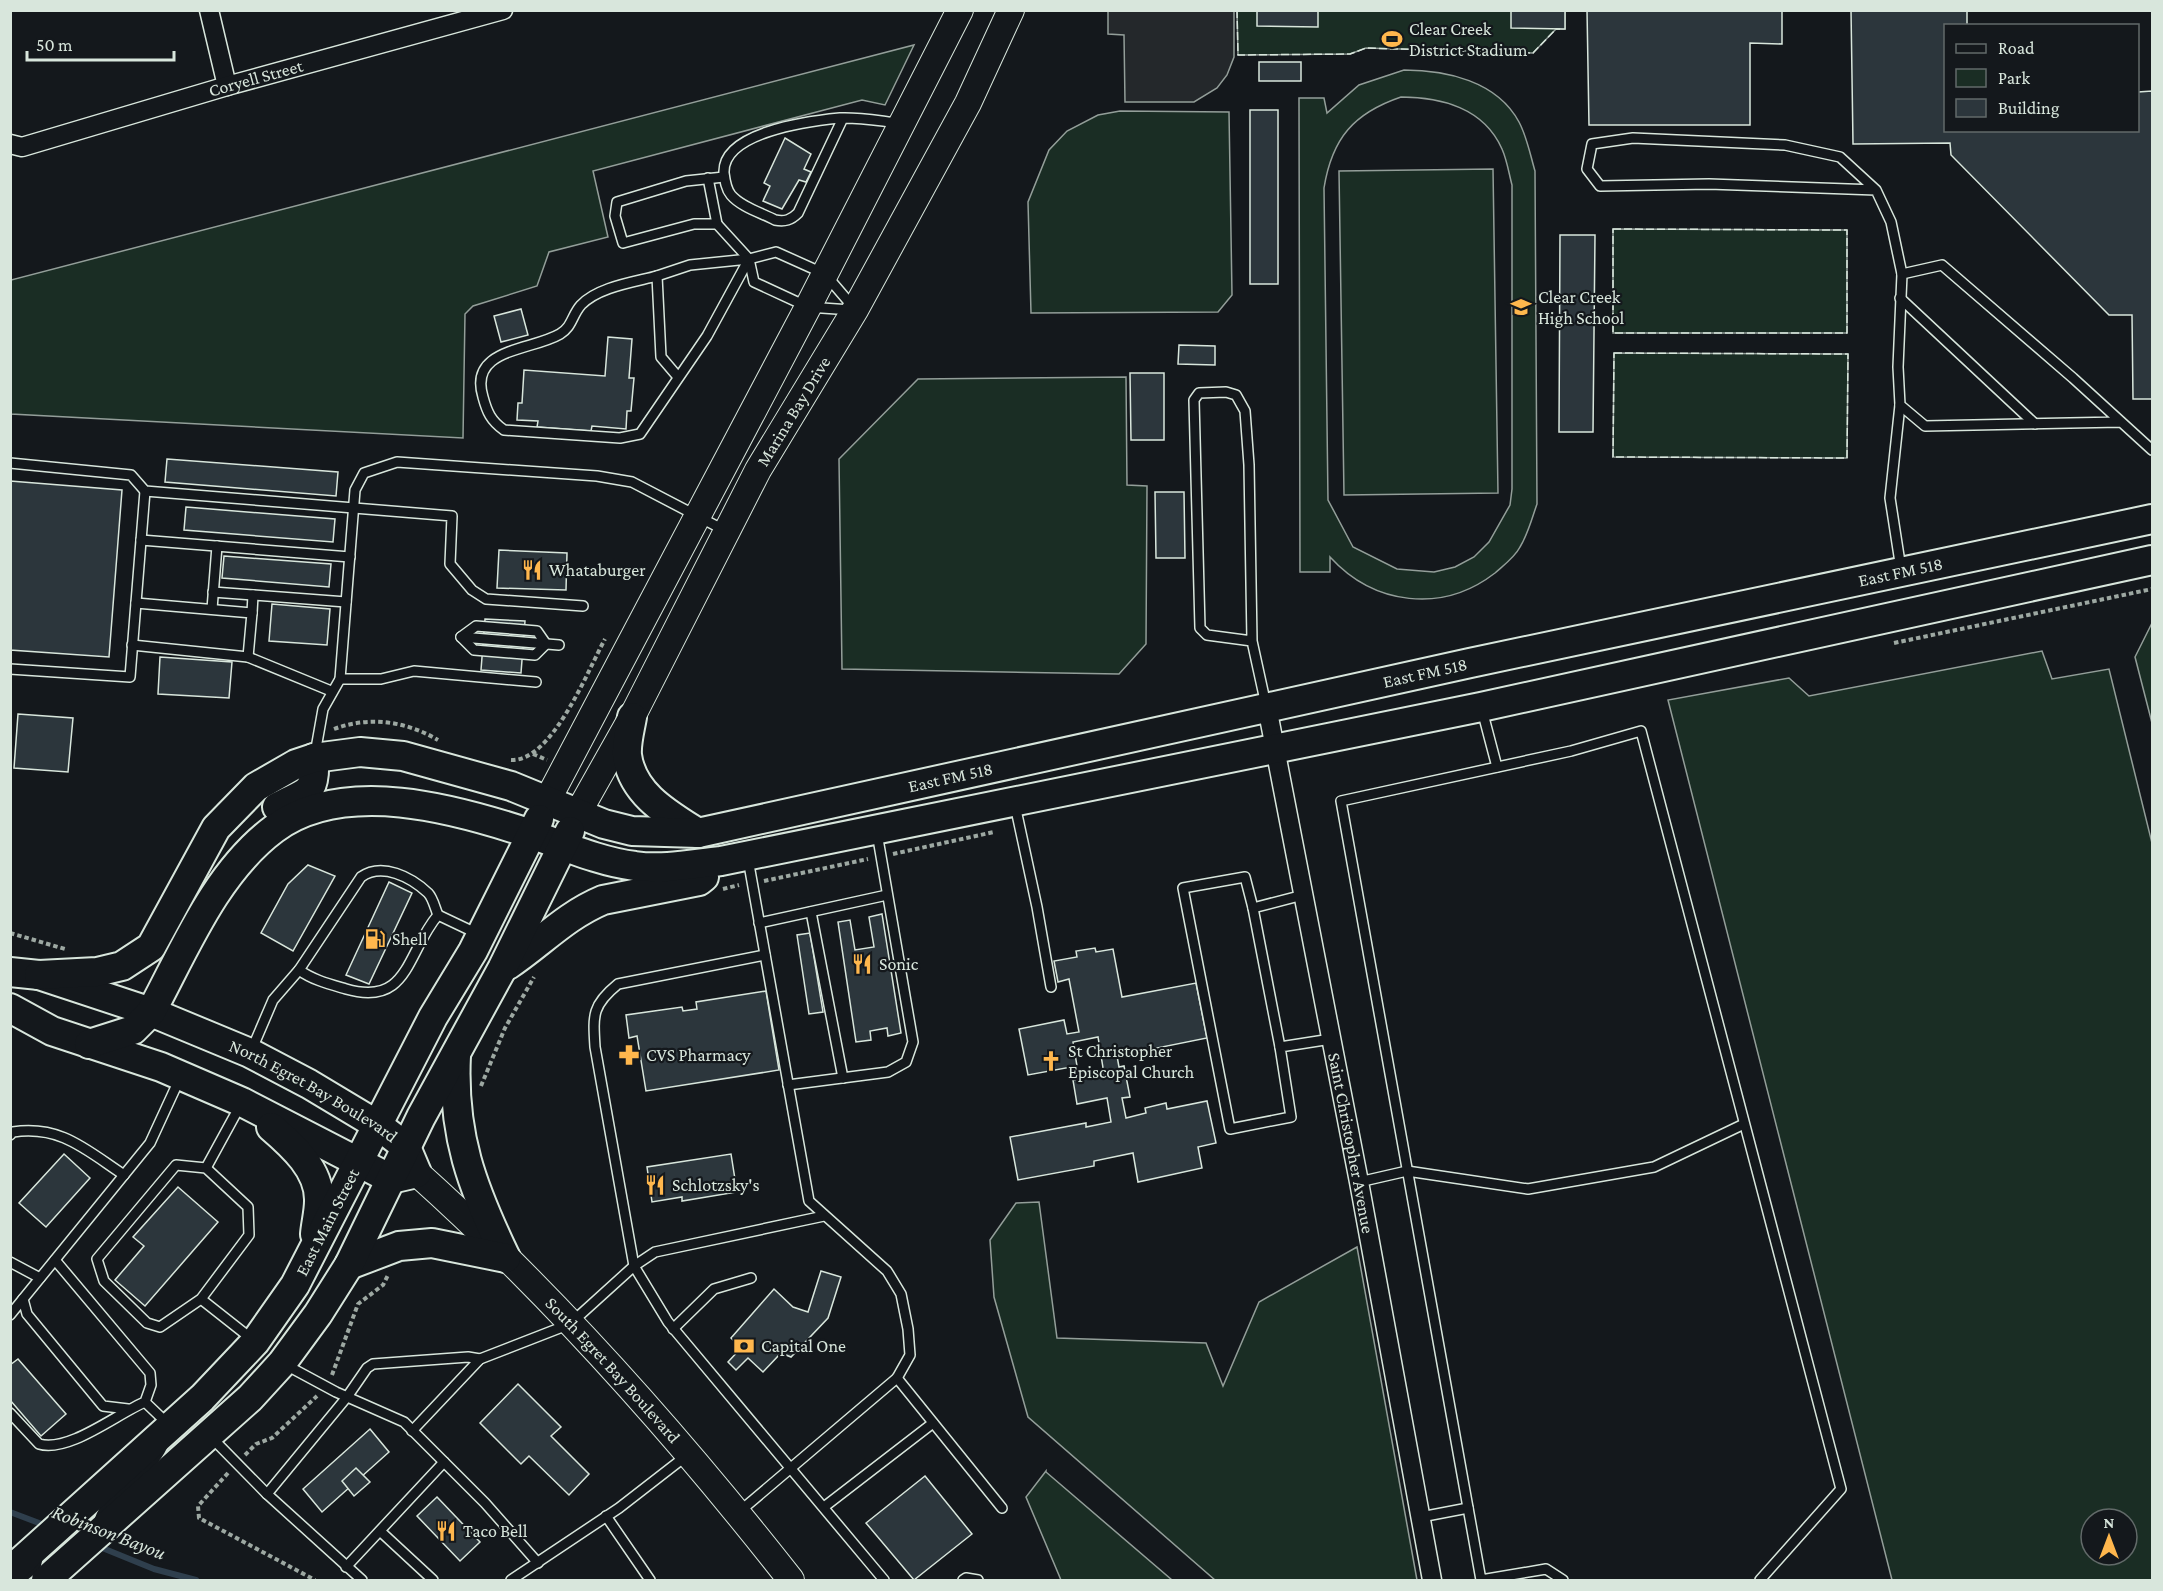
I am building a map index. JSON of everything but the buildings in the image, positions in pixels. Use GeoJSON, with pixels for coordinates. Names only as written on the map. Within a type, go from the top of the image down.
{"type":"FeatureCollection","features":[{"type":"Feature","properties":{"kind":"main road","name":"Marina Bay Drive"},"geometry":{"type":"LineString","coordinates":[[547,801],[695,516],[808,307],[960,10]]}},
{"type":"Feature","properties":{"kind":"main road","name":"Marina Bay Drive"},"geometry":{"type":"LineString","coordinates":[[578,813],[632,717],[758,470],[855,310],[968,103],[1011,10]]}},
{"type":"Feature","properties":{"kind":"main road","name":"East FM 518"},"geometry":{"type":"LineString","coordinates":[[39,975],[97,972],[122,966],[150,947],[216,828],[256,787],[296,764],[316,746],[403,756],[511,786],[578,813],[632,831],[698,833],[1470,663],[2152,519]]}},
{"type":"Feature","properties":{"kind":"main road","name":"East FM 518"},"geometry":{"type":"LineString","coordinates":[[224,882],[274,829],[303,813],[334,803],[363,799],[405,803],[532,834],[563,847],[633,866],[659,868],[734,858],[1481,708],[2152,560]]}},
{"type":"Feature","properties":{"kind":"main road"},"geometry":{"type":"LineString","coordinates":[[1901,571],[1916,612]]}},
{"type":"Feature","properties":{"kind":"main road"},"geometry":{"type":"LineString","coordinates":[[1470,663],[1481,708]]}},
{"type":"Feature","properties":{"kind":"main road"},"geometry":{"type":"LineString","coordinates":[[632,717],[627,753],[633,778],[645,795],[698,833]]}},
{"type":"Feature","properties":{"kind":"main road"},"geometry":{"type":"LineString","coordinates":[[89,1044],[133,1030],[150,1012],[224,882],[240,838],[278,807],[308,793],[314,785],[316,746]]}},
{"type":"Feature","properties":{"kind":"main road","name":"East Main Street"},"geometry":{"type":"LineString","coordinates":[[10,1571],[202,1398],[255,1342],[295,1285],[379,1126],[433,1017],[473,951],[547,801]]}},
{"type":"Feature","properties":{"kind":"main road","name":"East Main Street"},"geometry":{"type":"LineString","coordinates":[[45,1581],[140,1494],[210,1436],[282,1363],[349,1265],[404,1167],[456,1050],[502,969],[578,813]]}},
{"type":"Feature","properties":{"kind":"main road"},"geometry":{"type":"LineString","coordinates":[[502,969],[526,953],[560,923],[592,904],[699,881],[734,858]]}},
{"type":"Feature","properties":{"kind":"main road","name":"North Egret Bay Boulevard"},"geometry":{"type":"LineString","coordinates":[[10,972],[39,975],[150,1012],[250,1053],[309,1084],[379,1126],[404,1167]]}},
{"type":"Feature","properties":{"kind":"main road","name":"North Egret Bay Boulevard"},"geometry":{"type":"LineString","coordinates":[[10,1008],[52,1031],[181,1076],[242,1102],[359,1162],[404,1167]]}},
{"type":"Feature","properties":{"kind":"main road"},"geometry":{"type":"LineString","coordinates":[[456,1050],[457,1109],[461,1144],[483,1209],[506,1258]]}},
{"type":"Feature","properties":{"kind":"main road"},"geometry":{"type":"LineString","coordinates":[[242,1102],[297,1149],[312,1173],[320,1198],[313,1250]]}},
{"type":"Feature","properties":{"kind":"main road","name":"South Egret Bay Boulevard"},"geometry":{"type":"LineString","coordinates":[[404,1167],[506,1258],[570,1324],[688,1454],[791,1581]]}},
{"type":"Feature","properties":{"kind":"main road"},"geometry":{"type":"LineString","coordinates":[[349,1265],[399,1246],[432,1243],[506,1258]]}},
{"type":"Feature","properties":{"kind":"street"},"geometry":{"type":"LineString","coordinates":[[209,10],[228,86]]}},
{"type":"Feature","properties":{"kind":"street","name":"Coryell Street"},"geometry":{"type":"LineString","coordinates":[[10,144],[22,147],[228,86],[493,12]]}},
{"type":"Feature","properties":{"kind":"street","name":"Saint Christopher Avenue"},"geometry":{"type":"LineString","coordinates":[[1267,708],[1359,1182],[1432,1581]]}},
{"type":"Feature","properties":{"kind":"lane"},"geometry":{"type":"LineString","coordinates":[[843,118],[798,213],[793,218],[775,220],[732,196],[724,177],[724,165],[731,151],[741,142],[818,120],[843,118],[902,124]]}},
{"type":"Feature","properties":{"kind":"lane"},"geometry":{"type":"LineString","coordinates":[[1876,190],[1709,184],[1600,186],[1587,168],[1592,144],[1633,138],[1785,145],[1840,158],[1876,190],[1891,222],[1902,274],[1900,405],[1890,498],[1901,571]]}},
{"type":"Feature","properties":{"kind":"lane"},"geometry":{"type":"LineString","coordinates":[[717,224],[694,224],[623,243],[615,216],[617,202],[686,180],[724,177]]}},
{"type":"Feature","properties":{"kind":"lane"},"geometry":{"type":"LineString","coordinates":[[708,178],[717,224],[749,259],[754,282],[808,307],[855,310]]}},
{"type":"Feature","properties":{"kind":"lane"},"geometry":{"type":"LineString","coordinates":[[749,259],[707,336],[640,434],[620,438],[504,430],[492,422],[479,386],[481,373],[492,358],[560,334],[570,326],[580,306],[594,295],[690,265],[749,259],[776,252],[825,274],[855,310]]}},
{"type":"Feature","properties":{"kind":"lane"},"geometry":{"type":"LineString","coordinates":[[1902,274],[1942,265],[2073,378],[2152,450]]}},
{"type":"Feature","properties":{"kind":"lane"},"geometry":{"type":"LineString","coordinates":[[657,276],[661,357],[678,377]]}},
{"type":"Feature","properties":{"kind":"lane"},"geometry":{"type":"LineString","coordinates":[[1900,298],[2035,424]]}},
{"type":"Feature","properties":{"kind":"lane"},"geometry":{"type":"LineString","coordinates":[[1252,641],[1207,635],[1200,628],[1194,400],[1199,393],[1226,392],[1236,395],[1242,401],[1249,465],[1252,641],[1267,708]]}},
{"type":"Feature","properties":{"kind":"lane"},"geometry":{"type":"LineString","coordinates":[[1900,405],[1925,426],[2120,422]]}},
{"type":"Feature","properties":{"kind":"lane"},"geometry":{"type":"LineString","coordinates":[[316,746],[323,709],[331,691],[340,679],[355,490],[363,473],[397,462],[597,476],[632,482],[726,531]]}},
{"type":"Feature","properties":{"kind":"lane"},"geometry":{"type":"LineString","coordinates":[[10,463],[131,475],[145,491],[452,516],[450,564],[472,590],[486,599],[583,606]]}},
{"type":"Feature","properties":{"kind":"lane"},"geometry":{"type":"LineString","coordinates":[[10,669],[130,677],[145,491]]}},
{"type":"Feature","properties":{"kind":"lane"},"geometry":{"type":"LineString","coordinates":[[141,540],[350,556]]}},
{"type":"Feature","properties":{"kind":"lane"},"geometry":{"type":"LineString","coordinates":[[212,609],[217,546]]}},
{"type":"Feature","properties":{"kind":"lane"},"geometry":{"type":"LineString","coordinates":[[213,592],[346,602]]}},
{"type":"Feature","properties":{"kind":"lane"},"geometry":{"type":"LineString","coordinates":[[248,657],[253,595]]}},
{"type":"Feature","properties":{"kind":"lane"},"geometry":{"type":"LineString","coordinates":[[136,603],[252,613]]}},
{"type":"Feature","properties":{"kind":"lane"},"geometry":{"type":"LineString","coordinates":[[546,644],[537,631],[507,628],[476,626],[462,637],[474,650],[535,655],[546,644],[559,645]]}},
{"type":"Feature","properties":{"kind":"lane"},"geometry":{"type":"LineString","coordinates":[[132,645],[248,657],[331,691]]}},
{"type":"Feature","properties":{"kind":"lane"},"geometry":{"type":"LineString","coordinates":[[340,679],[381,679],[414,671],[536,681]]}},
{"type":"Feature","properties":{"kind":"lane"},"geometry":{"type":"LineString","coordinates":[[1481,708],[1497,767]]}},
{"type":"Feature","properties":{"kind":"lane"},"geometry":{"type":"LineString","coordinates":[[1563,1581],[1546,1569],[1481,1580],[1341,801],[1571,751],[1641,730],[1841,1489],[1760,1581]]}},
{"type":"Feature","properties":{"kind":"lane"},"geometry":{"type":"LineString","coordinates":[[1014,802],[1037,907],[1051,987]]}},
{"type":"Feature","properties":{"kind":"lane"},"geometry":{"type":"LineString","coordinates":[[788,1085],[888,1072],[906,1062],[913,1042],[876,830]]}},
{"type":"Feature","properties":{"kind":"lane"},"geometry":{"type":"LineString","coordinates":[[734,858],[759,923],[809,1201],[887,1271],[901,1294],[908,1329],[910,1355],[897,1378],[738,1513]]}},
{"type":"Feature","properties":{"kind":"lane"},"geometry":{"type":"LineString","coordinates":[[250,1053],[273,1000],[299,970],[361,877],[369,872],[389,870],[430,894],[438,915],[480,935]]}},
{"type":"Feature","properties":{"kind":"lane"},"geometry":{"type":"LineString","coordinates":[[1245,877],[1253,908],[1291,1117],[1230,1129],[1183,888],[1245,877]]}},
{"type":"Feature","properties":{"kind":"lane"},"geometry":{"type":"LineString","coordinates":[[759,923],[887,895]]}},
{"type":"Feature","properties":{"kind":"lane"},"geometry":{"type":"LineString","coordinates":[[1253,908],[1303,896]]}},
{"type":"Feature","properties":{"kind":"lane"},"geometry":{"type":"LineString","coordinates":[[811,912],[843,1078]]}},
{"type":"Feature","properties":{"kind":"lane"},"geometry":{"type":"LineString","coordinates":[[299,970],[311,979],[357,992],[376,994],[392,987],[438,915]]}},
{"type":"Feature","properties":{"kind":"lane"},"geometry":{"type":"LineString","coordinates":[[765,955],[618,984],[602,997],[593,1015],[595,1047],[634,1266],[673,1329],[884,1581]]}},
{"type":"Feature","properties":{"kind":"lane"},"geometry":{"type":"LineString","coordinates":[[1280,1047],[1331,1039]]}},
{"type":"Feature","properties":{"kind":"lane"},"geometry":{"type":"LineString","coordinates":[[10,1315],[150,1143],[181,1076]]}},
{"type":"Feature","properties":{"kind":"lane"},"geometry":{"type":"LineString","coordinates":[[206,1168],[242,1102]]}},
{"type":"Feature","properties":{"kind":"lane"},"geometry":{"type":"LineString","coordinates":[[1359,1182],[1407,1170],[1528,1189],[1654,1167],[1744,1124]]}},
{"type":"Feature","properties":{"kind":"lane"},"geometry":{"type":"LineString","coordinates":[[10,1135],[13,1132],[39,1129],[66,1136],[124,1175]]}},
{"type":"Feature","properties":{"kind":"lane"},"geometry":{"type":"LineString","coordinates":[[176,1165],[206,1168],[248,1207],[249,1235],[201,1299],[160,1327],[147,1323],[104,1281],[97,1259],[176,1165]]}},
{"type":"Feature","properties":{"kind":"lane"},"geometry":{"type":"LineString","coordinates":[[412,1431],[480,1359],[570,1324],[634,1266],[655,1252],[824,1216]]}},
{"type":"Feature","properties":{"kind":"lane"},"geometry":{"type":"LineString","coordinates":[[55,1260],[150,1373],[151,1385],[145,1402]]}},
{"type":"Feature","properties":{"kind":"lane"},"geometry":{"type":"LineString","coordinates":[[10,1262],[40,1278]]}},
{"type":"Feature","properties":{"kind":"lane"},"geometry":{"type":"LineString","coordinates":[[673,1329],[714,1289],[751,1278]]}},
{"type":"Feature","properties":{"kind":"lane"},"geometry":{"type":"LineString","coordinates":[[23,1299],[27,1314],[103,1406],[128,1408]]}},
{"type":"Feature","properties":{"kind":"lane"},"geometry":{"type":"LineString","coordinates":[[201,1299],[255,1342]]}},
{"type":"Feature","properties":{"kind":"lane"},"geometry":{"type":"LineString","coordinates":[[267,1494],[347,1397],[367,1368],[373,1364],[468,1357],[480,1359]]}},
{"type":"Feature","properties":{"kind":"lane"},"geometry":{"type":"LineString","coordinates":[[282,1363],[347,1397],[404,1422],[538,1563]]}},
{"type":"Feature","properties":{"kind":"lane"},"geometry":{"type":"LineString","coordinates":[[897,1378],[1002,1508]]}},
{"type":"Feature","properties":{"kind":"lane"},"geometry":{"type":"LineString","coordinates":[[10,1413],[39,1444],[46,1446],[105,1426],[128,1408],[145,1402]]}},
{"type":"Feature","properties":{"kind":"lane"},"geometry":{"type":"LineString","coordinates":[[94,1536],[105,1505],[157,1458],[171,1426],[145,1402]]}},
{"type":"Feature","properties":{"kind":"lane"},"geometry":{"type":"LineString","coordinates":[[824,1507],[933,1423]]}},
{"type":"Feature","properties":{"kind":"lane"},"geometry":{"type":"LineString","coordinates":[[210,1436],[267,1494],[362,1581]]}},
{"type":"Feature","properties":{"kind":"lane"},"geometry":{"type":"LineString","coordinates":[[511,1581],[606,1516],[688,1454]]}},
{"type":"Feature","properties":{"kind":"lane"},"geometry":{"type":"LineString","coordinates":[[346,1567],[444,1462]]}},
{"type":"Feature","properties":{"kind":"lane"},"geometry":{"type":"LineString","coordinates":[[1421,1517],[1468,1508]]}},
{"type":"Feature","properties":{"kind":"lane"},"geometry":{"type":"LineString","coordinates":[[606,1516],[650,1581]]}},
{"type":"Feature","properties":{"kind":"lane"},"geometry":{"type":"LineString","coordinates":[[380,1531],[433,1581]]}},
{"type":"Feature","properties":{"kind":"lane"},"geometry":{"type":"LineString","coordinates":[[20,1581],[36,1567],[43,1542]]}},
{"type":"Feature","properties":{"kind":"lane"},"geometry":{"type":"LineString","coordinates":[[963,1581],[966,1578],[978,1581]]}},
{"type":"Feature","properties":{"kind":"path"},"geometry":{"type":"LineString","coordinates":[[507,760],[519,760],[533,754],[549,740],[609,632]]}},
{"type":"Feature","properties":{"kind":"path"},"geometry":{"type":"LineString","coordinates":[[316,746],[350,723],[389,722],[419,728],[448,746]]}},
{"type":"Feature","properties":{"kind":"path"},"geometry":{"type":"LineString","coordinates":[[10,933],[72,951]]}},
{"type":"Feature","properties":{"kind":"path"},"geometry":{"type":"LineString","coordinates":[[479,1096],[488,1066],[506,1028],[539,970]]}},
{"type":"Feature","properties":{"kind":"path"},"geometry":{"type":"LineString","coordinates":[[315,1581],[199,1518],[198,1506],[256,1444],[272,1438],[326,1386],[337,1367],[358,1304],[383,1285],[388,1276],[389,1267]]}},
{"type":"Feature","properties":{"kind":"green space","name":"Clear Creek District Stadium"},"geometry":{"type":"Polygon","coordinates":[[[1237,11],[1565,11],[1565,29],[1556,29],[1533,53],[1366,48],[1350,54],[1238,55],[1237,11]]]}},
{"type":"Feature","properties":{"kind":"green space"},"geometry":{"type":"Polygon","coordinates":[[[914,45],[885,105],[862,100],[593,171],[608,237],[549,252],[537,286],[473,306],[465,314],[463,438],[11,414],[11,280],[914,45]]]}},
{"type":"Feature","properties":{"kind":"green space"},"geometry":{"type":"Polygon","coordinates":[[[1404,70],[1437,72],[1484,88],[1498,97],[1519,122],[1535,171],[1537,504],[1523,542],[1506,564],[1474,586],[1453,595],[1431,599],[1388,594],[1367,586],[1330,557],[1330,572],[1300,572],[1299,98],[1324,98],[1327,113],[1359,85],[1404,70]],[[1401,97],[1385,103],[1358,120],[1339,141],[1324,188],[1328,500],[1353,547],[1397,569],[1434,572],[1455,567],[1474,557],[1489,542],[1510,505],[1512,489],[1512,185],[1502,149],[1484,124],[1460,108],[1431,99],[1401,97]]]}},
{"type":"Feature","properties":{"kind":"green space"},"geometry":{"type":"Polygon","coordinates":[[[1120,111],[1229,112],[1232,295],[1218,312],[1031,313],[1028,202],[1049,150],[1067,131],[1098,115],[1120,111]]]}},
{"type":"Feature","properties":{"kind":"green space"},"geometry":{"type":"Polygon","coordinates":[[[1493,169],[1498,493],[1344,495],[1339,171],[1493,169]]]}},
{"type":"Feature","properties":{"kind":"green space"},"geometry":{"type":"Polygon","coordinates":[[[1613,229],[1847,230],[1847,333],[1613,333],[1613,229]]]}},
{"type":"Feature","properties":{"kind":"green space"},"geometry":{"type":"Polygon","coordinates":[[[1614,353],[1848,354],[1847,458],[1613,457],[1614,353]]]}},
{"type":"Feature","properties":{"kind":"green space"},"geometry":{"type":"Polygon","coordinates":[[[1126,377],[1127,485],[1147,486],[1146,644],[1119,674],[842,669],[839,459],[918,379],[1126,377]]]}},
{"type":"Feature","properties":{"kind":"green space"},"geometry":{"type":"Polygon","coordinates":[[[2152,623],[2152,723],[2135,657],[2152,623]]]}},
{"type":"Feature","properties":{"kind":"green space"},"geometry":{"type":"Polygon","coordinates":[[[2042,651],[2052,679],[2109,669],[2152,843],[2152,1580],[1892,1580],[1668,700],[1789,678],[1809,696],[2042,651]]]}},
{"type":"Feature","properties":{"kind":"green space"},"geometry":{"type":"Polygon","coordinates":[[[1039,1202],[1057,1338],[1206,1343],[1223,1386],[1259,1302],[1357,1247],[1417,1580],[1215,1580],[1028,1417],[994,1297],[990,1240],[1016,1203],[1039,1202]]]}},
{"type":"Feature","properties":{"kind":"green space"},"geometry":{"type":"Polygon","coordinates":[[[1046,1471],[1172,1580],[1061,1580],[1026,1497],[1046,1471]]]}},
{"type":"Feature","properties":{"kind":"shaded area"},"geometry":{"type":"Polygon","coordinates":[[[1108,11],[1234,11],[1234,57],[1227,75],[1217,88],[1194,102],[1125,102],[1124,35],[1108,34],[1108,11]]]}},
{"type":"Feature","properties":{"kind":"waterway","name":"Robinson Bayou"},"geometry":{"type":"LineString","coordinates":[[10,1512],[47,1526]]}},
{"type":"Feature","properties":{"kind":"waterway","name":"Robinson Bayou"},"geometry":{"type":"LineString","coordinates":[[95,1545],[154,1569],[196,1580]]}},
{"type":"Feature","properties":{"kind":"fence"},"geometry":{"type":"LineString","coordinates":[[1237,10],[1238,55],[1350,54],[1366,48],[1533,53],[1556,29],[1560,29]]}},
{"type":"Feature","properties":{"kind":"fence"},"geometry":{"type":"LineString","coordinates":[[1613,229],[1847,230],[1847,333],[1613,333],[1613,229]]}},
{"type":"Feature","properties":{"kind":"fence"},"geometry":{"type":"LineString","coordinates":[[1614,353],[1848,354],[1847,458],[1613,457],[1614,353]]}},
{"type":"Feature","properties":{"kind":"place","name":"Clear Creek District Stadium"},"geometry":{"type":"Point","coordinates":[1392,39]}},
{"type":"Feature","properties":{"kind":"place","name":"Clear Creek High School"},"geometry":{"type":"Point","coordinates":[1521,307]}},
{"type":"Feature","properties":{"kind":"place","name":"Whataburger"},"geometry":{"type":"Point","coordinates":[532,570]}},
{"type":"Feature","properties":{"kind":"place","name":"Shell"},"geometry":{"type":"Point","coordinates":[375,939]}},
{"type":"Feature","properties":{"kind":"place","name":"Sonic"},"geometry":{"type":"Point","coordinates":[862,964]}},
{"type":"Feature","properties":{"kind":"place","name":"CVS Pharmacy"},"geometry":{"type":"Point","coordinates":[629,1055]}},
{"type":"Feature","properties":{"kind":"place","name":"St Christopher Episcopal Church"},"geometry":{"type":"Point","coordinates":[1051,1061]}},
{"type":"Feature","properties":{"kind":"place","name":"Schlotzsky's"},"geometry":{"type":"Point","coordinates":[655,1185]}},
{"type":"Feature","properties":{"kind":"place","name":"Capital One"},"geometry":{"type":"Point","coordinates":[744,1346]}},
{"type":"Feature","properties":{"kind":"place","name":"Taco Bell"},"geometry":{"type":"Point","coordinates":[446,1531]}}]}
